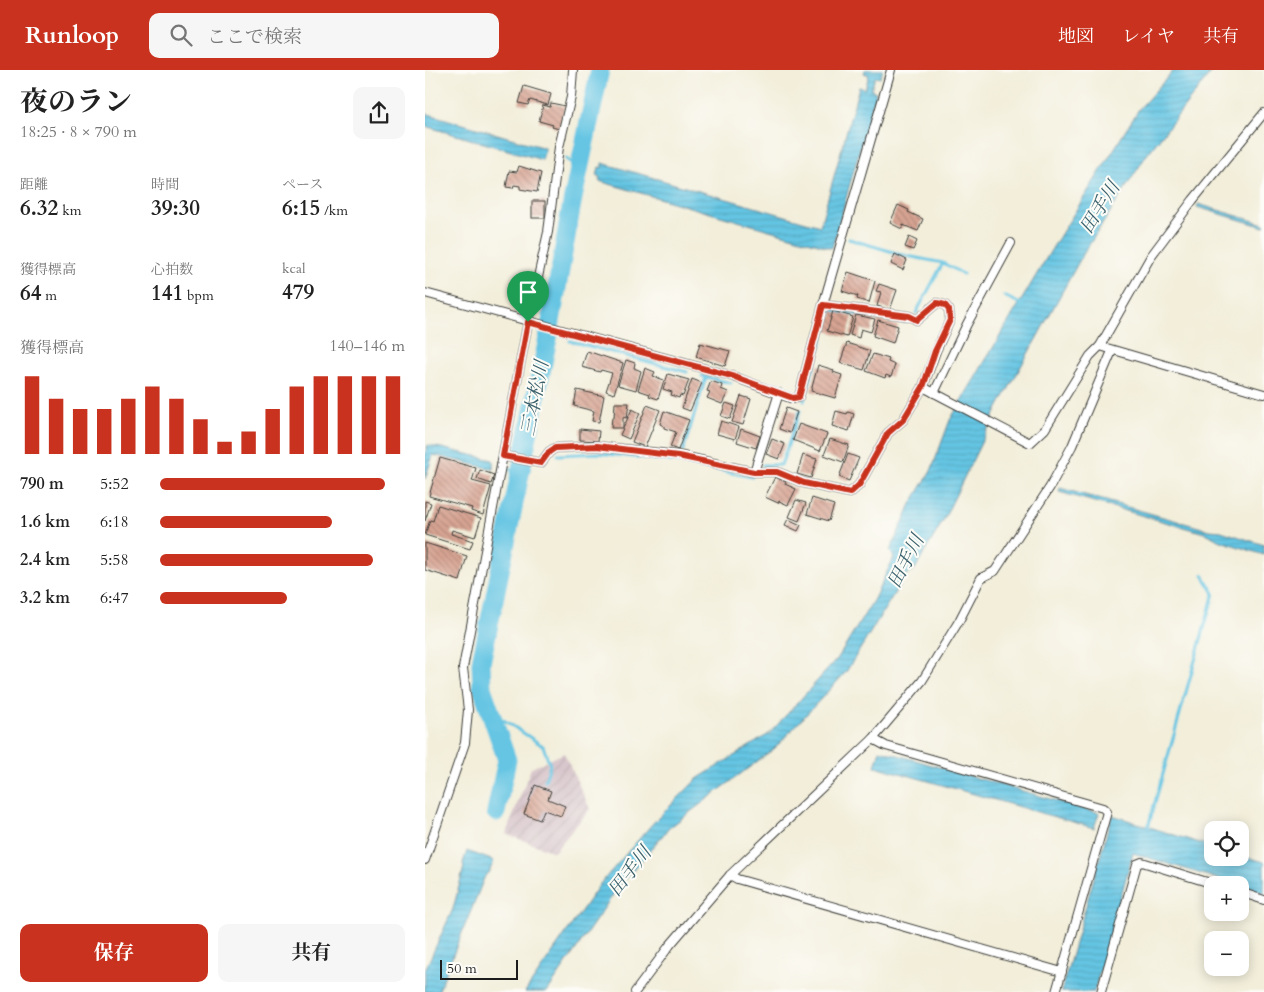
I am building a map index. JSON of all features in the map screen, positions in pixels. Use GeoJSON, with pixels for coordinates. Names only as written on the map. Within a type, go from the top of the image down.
{"type":"FeatureCollection","features":[{"type":"Feature","properties":{"kind":"street"},"geometry":{"type":"LineString","coordinates":[[425,860],[465,743],[468,710],[463,668],[548,232],[559,147],[571,97],[573,70]]}},
{"type":"Feature","properties":{"kind":"street"},"geometry":{"type":"LineString","coordinates":[[425,293],[732,376],[793,398],[799,397],[823,305],[891,70]]}},
{"type":"Feature","properties":{"kind":"street"},"geometry":{"type":"LineString","coordinates":[[923,387],[1029,443],[1039,435],[1045,429],[1090,356],[1100,346],[1151,256],[1193,200],[1264,112]]}},
{"type":"Feature","properties":{"kind":"street"},"geometry":{"type":"LineString","coordinates":[[937,394],[967,324],[1011,243]]}},
{"type":"Feature","properties":{"kind":"street"},"geometry":{"type":"LineString","coordinates":[[503,456],[541,463],[549,452],[555,448],[597,446],[678,456],[754,472],[777,472],[804,483],[850,493],[859,485],[888,433],[903,420],[923,387],[935,351],[950,320],[949,310],[945,305],[937,303],[917,320],[909,316],[823,305]]}},
{"type":"Feature","properties":{"kind":"street"},"geometry":{"type":"LineString","coordinates":[[1100,346],[1264,394]]}},
{"type":"Feature","properties":{"kind":"street"},"geometry":{"type":"LineString","coordinates":[[635,992],[670,944],[730,875],[873,740],[923,681],[959,622],[981,578],[995,571],[1050,487],[1072,446],[1112,350]]}},
{"type":"Feature","properties":{"kind":"street"},"geometry":{"type":"LineString","coordinates":[[754,472],[779,393]]}},
{"type":"Feature","properties":{"kind":"street"},"geometry":{"type":"LineString","coordinates":[[873,740],[886,746],[1103,808],[1107,812],[1056,992]]}},
{"type":"Feature","properties":{"kind":"street"},"geometry":{"type":"LineString","coordinates":[[1101,992],[1137,864],[1142,862],[1204,881]]}},
{"type":"Feature","properties":{"kind":"street"},"geometry":{"type":"LineString","coordinates":[[730,875],[737,880],[1062,972]]}},
{"type":"Feature","properties":{"kind":"street"},"geometry":{"type":"LineString","coordinates":[[1249,895],[1264,900]]}},
{"type":"Feature","properties":{"kind":"shaded area"},"geometry":{"type":"Polygon","coordinates":[[[564,753],[590,809],[554,852],[506,834],[531,768],[564,753]]]}},
{"type":"Feature","properties":{"kind":"water"},"geometry":{"type":"Polygon","coordinates":[[[865,70],[883,70],[880,78],[875,77],[871,90],[876,92],[832,248],[599,181],[600,177],[597,176],[599,167],[602,168],[602,163],[820,226],[859,87],[865,89],[869,75],[864,73],[865,70]]]}},
{"type":"Feature","properties":{"kind":"water","name":"田手川"},"geometry":{"type":"Polygon","coordinates":[[[1174,70],[1213,70],[1146,156],[1082,256],[998,408],[943,521],[915,569],[905,576],[846,672],[775,748],[669,828],[617,889],[547,992],[525,992],[600,884],[653,823],[697,779],[769,734],[838,658],[874,599],[894,557],[890,551],[911,504],[931,471],[950,420],[1053,247],[1139,109],[1174,70]]]}},
{"type":"Feature","properties":{"kind":"water"},"geometry":{"type":"Polygon","coordinates":[[[425,113],[545,148],[542,160],[425,126],[425,113]]]}},
{"type":"Feature","properties":{"kind":"water"},"geometry":{"type":"Polygon","coordinates":[[[1198,204],[1264,224],[1264,227],[1197,207],[1198,204]]]}},
{"type":"Feature","properties":{"kind":"water"},"geometry":{"type":"Polygon","coordinates":[[[428,445],[493,460],[493,469],[433,455],[425,479],[425,454],[428,445]]]}},
{"type":"Feature","properties":{"kind":"water"},"geometry":{"type":"Polygon","coordinates":[[[1060,488],[1209,530],[1221,531],[1264,545],[1264,555],[1218,540],[1208,534],[1059,492],[1060,488]]]}},
{"type":"Feature","properties":{"kind":"water"},"geometry":{"type":"Polygon","coordinates":[[[880,750],[1099,813],[1094,828],[875,766],[880,750]]]}},
{"type":"Feature","properties":{"kind":"water"},"geometry":{"type":"Polygon","coordinates":[[[1112,815],[1204,844],[1204,866],[1249,866],[1249,858],[1264,862],[1264,893],[1249,888],[1249,876],[1208,876],[1133,853],[1094,992],[1061,992],[1112,815]]]}},
{"type":"Feature","properties":{"kind":"water"},"geometry":{"type":"Polygon","coordinates":[[[467,851],[494,861],[485,876],[438,992],[425,992],[425,970],[453,909],[467,851]]]}},
{"type":"Feature","properties":{"kind":"building"},"geometry":{"type":"Polygon","coordinates":[[[524,86],[551,94],[548,105],[530,100],[528,105],[519,103],[524,86]]]}},
{"type":"Feature","properties":{"kind":"building"},"geometry":{"type":"Polygon","coordinates":[[[551,103],[565,106],[559,129],[539,121],[543,105],[550,107],[551,103]]]}},
{"type":"Feature","properties":{"kind":"building"},"geometry":{"type":"Polygon","coordinates":[[[519,166],[541,173],[537,192],[520,189],[520,186],[514,185],[513,188],[506,187],[509,171],[517,172],[519,166]]]}},
{"type":"Feature","properties":{"kind":"building"},"geometry":{"type":"Polygon","coordinates":[[[532,201],[545,201],[545,218],[532,218],[532,201]]]}},
{"type":"Feature","properties":{"kind":"building"},"geometry":{"type":"Polygon","coordinates":[[[898,205],[923,219],[918,231],[903,225],[902,229],[890,223],[898,205]]]}},
{"type":"Feature","properties":{"kind":"building"},"geometry":{"type":"Polygon","coordinates":[[[909,237],[917,241],[913,250],[905,247],[909,237]]]}},
{"type":"Feature","properties":{"kind":"building"},"geometry":{"type":"Polygon","coordinates":[[[895,254],[907,260],[903,270],[891,264],[895,254]]]}},
{"type":"Feature","properties":{"kind":"building"},"geometry":{"type":"Polygon","coordinates":[[[848,272],[875,281],[869,303],[857,299],[858,296],[842,291],[848,272]]]}},
{"type":"Feature","properties":{"kind":"building"},"geometry":{"type":"Polygon","coordinates":[[[879,284],[897,290],[890,310],[877,306],[881,292],[876,291],[879,284]]]}},
{"type":"Feature","properties":{"kind":"building"},"geometry":{"type":"Polygon","coordinates":[[[833,311],[853,317],[847,337],[827,331],[833,311]]]}},
{"type":"Feature","properties":{"kind":"building"},"geometry":{"type":"Polygon","coordinates":[[[856,315],[875,319],[871,332],[861,329],[859,338],[850,335],[856,315]]]}},
{"type":"Feature","properties":{"kind":"building"},"geometry":{"type":"Polygon","coordinates":[[[878,320],[898,326],[893,343],[873,336],[878,320]]]}},
{"type":"Feature","properties":{"kind":"building"},"geometry":{"type":"Polygon","coordinates":[[[700,343],[730,351],[725,366],[696,357],[700,343]]]}},
{"type":"Feature","properties":{"kind":"building"},"geometry":{"type":"Polygon","coordinates":[[[847,343],[870,351],[864,370],[840,363],[847,343]]]}},
{"type":"Feature","properties":{"kind":"building"},"geometry":{"type":"Polygon","coordinates":[[[587,351],[623,363],[614,394],[606,391],[612,373],[582,367],[587,351]]]}},
{"type":"Feature","properties":{"kind":"building"},"geometry":{"type":"Polygon","coordinates":[[[873,354],[889,359],[888,362],[895,365],[891,377],[886,375],[885,378],[866,371],[873,354]]]}},
{"type":"Feature","properties":{"kind":"building"},"geometry":{"type":"Polygon","coordinates":[[[626,360],[635,363],[634,368],[641,371],[636,390],[618,385],[626,360]]]}},
{"type":"Feature","properties":{"kind":"building"},"geometry":{"type":"Polygon","coordinates":[[[818,365],[834,370],[833,372],[842,375],[835,398],[811,391],[818,365]]]}},
{"type":"Feature","properties":{"kind":"building"},"geometry":{"type":"Polygon","coordinates":[[[645,368],[655,372],[653,376],[664,380],[658,399],[638,390],[645,368]]]}},
{"type":"Feature","properties":{"kind":"building"},"geometry":{"type":"Polygon","coordinates":[[[668,374],[689,380],[683,396],[680,395],[679,398],[671,395],[672,392],[663,389],[668,374]]]}},
{"type":"Feature","properties":{"kind":"building"},"geometry":{"type":"Polygon","coordinates":[[[692,379],[702,383],[690,411],[682,408],[692,379]]]}},
{"type":"Feature","properties":{"kind":"building"},"geometry":{"type":"Polygon","coordinates":[[[711,381],[722,385],[721,389],[728,392],[722,404],[707,398],[710,392],[707,391],[711,381]]]}},
{"type":"Feature","properties":{"kind":"building"},"geometry":{"type":"Polygon","coordinates":[[[577,390],[604,396],[599,422],[592,421],[594,411],[574,406],[577,390]]]}},
{"type":"Feature","properties":{"kind":"building"},"geometry":{"type":"Polygon","coordinates":[[[741,396],[751,399],[743,425],[732,422],[741,396]]]}},
{"type":"Feature","properties":{"kind":"building"},"geometry":{"type":"Polygon","coordinates":[[[615,403],[629,403],[627,418],[623,417],[623,428],[611,428],[615,403]]]}},
{"type":"Feature","properties":{"kind":"building"},"geometry":{"type":"Polygon","coordinates":[[[726,403],[735,406],[730,419],[721,416],[726,403]]]}},
{"type":"Feature","properties":{"kind":"building"},"geometry":{"type":"Polygon","coordinates":[[[647,405],[660,410],[645,447],[632,442],[647,405]]]}},
{"type":"Feature","properties":{"kind":"building"},"geometry":{"type":"Polygon","coordinates":[[[786,408],[797,412],[790,433],[779,429],[786,408]]]}},
{"type":"Feature","properties":{"kind":"building"},"geometry":{"type":"Polygon","coordinates":[[[632,409],[640,413],[629,439],[620,435],[632,409]]]}},
{"type":"Feature","properties":{"kind":"building"},"geometry":{"type":"Polygon","coordinates":[[[664,411],[689,420],[678,450],[670,447],[676,432],[664,428],[660,424],[664,411]]]}},
{"type":"Feature","properties":{"kind":"building"},"geometry":{"type":"Polygon","coordinates":[[[836,411],[854,414],[849,431],[832,426],[836,411]]]}},
{"type":"Feature","properties":{"kind":"building"},"geometry":{"type":"Polygon","coordinates":[[[721,421],[739,427],[735,439],[717,434],[721,421]]]}},
{"type":"Feature","properties":{"kind":"building"},"geometry":{"type":"Polygon","coordinates":[[[799,424],[827,434],[820,451],[793,440],[799,424]]]}},
{"type":"Feature","properties":{"kind":"building"},"geometry":{"type":"Polygon","coordinates":[[[580,429],[599,431],[598,441],[580,440],[580,429]]]}},
{"type":"Feature","properties":{"kind":"building"},"geometry":{"type":"Polygon","coordinates":[[[741,429],[760,436],[756,448],[737,442],[741,429]]]}},
{"type":"Feature","properties":{"kind":"building"},"geometry":{"type":"Polygon","coordinates":[[[772,439],[785,444],[779,459],[766,454],[772,439]]]}},
{"type":"Feature","properties":{"kind":"building"},"geometry":{"type":"Polygon","coordinates":[[[830,439],[849,445],[843,462],[824,455],[830,439]]]}},
{"type":"Feature","properties":{"kind":"building"},"geometry":{"type":"Polygon","coordinates":[[[848,454],[859,458],[849,481],[839,477],[848,454]]]}},
{"type":"Feature","properties":{"kind":"building"},"geometry":{"type":"Polygon","coordinates":[[[803,455],[817,459],[811,478],[797,474],[803,455]]]}},
{"type":"Feature","properties":{"kind":"building"},"geometry":{"type":"Polygon","coordinates":[[[440,458],[476,468],[472,481],[491,486],[483,515],[471,511],[472,508],[429,496],[440,458]]]}},
{"type":"Feature","properties":{"kind":"building"},"geometry":{"type":"Polygon","coordinates":[[[480,470],[494,475],[491,484],[477,479],[480,470]]]}},
{"type":"Feature","properties":{"kind":"building"},"geometry":{"type":"Polygon","coordinates":[[[775,477],[796,489],[788,505],[765,497],[775,477]]]}},
{"type":"Feature","properties":{"kind":"building"},"geometry":{"type":"Polygon","coordinates":[[[812,498],[834,505],[829,521],[807,514],[812,498]]]}},
{"type":"Feature","properties":{"kind":"building"},"geometry":{"type":"Polygon","coordinates":[[[796,500],[806,503],[799,521],[789,517],[796,500]]]}},
{"type":"Feature","properties":{"kind":"building"},"geometry":{"type":"Polygon","coordinates":[[[425,501],[431,503],[425,521],[425,501]]]}},
{"type":"Feature","properties":{"kind":"building"},"geometry":{"type":"Polygon","coordinates":[[[438,505],[481,518],[475,537],[452,530],[451,534],[473,541],[470,549],[425,535],[430,520],[433,521],[438,505]]]}},
{"type":"Feature","properties":{"kind":"building"},"geometry":{"type":"Polygon","coordinates":[[[788,519],[801,525],[798,531],[785,525],[788,519]]]}},
{"type":"Feature","properties":{"kind":"building"},"geometry":{"type":"Polygon","coordinates":[[[425,543],[467,556],[460,581],[425,570],[425,543]]]}},
{"type":"Feature","properties":{"kind":"building"},"geometry":{"type":"Polygon","coordinates":[[[535,785],[551,791],[548,799],[565,806],[561,816],[544,810],[540,820],[524,814],[535,785]]]}},
{"type":"Feature","properties":{"kind":"waterway","name":"三本松川"},"geometry":{"type":"LineString","coordinates":[[496,812],[507,760],[482,688],[481,663],[548,338],[572,203],[600,70]]}},
{"type":"Feature","properties":{"kind":"waterway"},"geometry":{"type":"LineString","coordinates":[[566,159],[579,168]]}},
{"type":"Feature","properties":{"kind":"waterway"},"geometry":{"type":"LineString","coordinates":[[849,239],[907,256],[943,263],[963,274]]}},
{"type":"Feature","properties":{"kind":"waterway"},"geometry":{"type":"LineString","coordinates":[[916,313],[943,263]]}},
{"type":"Feature","properties":{"kind":"waterway"},"geometry":{"type":"LineString","coordinates":[[1004,296],[1023,305]]}},
{"type":"Feature","properties":{"kind":"waterway"},"geometry":{"type":"LineString","coordinates":[[818,353],[830,310],[905,322]]}},
{"type":"Feature","properties":{"kind":"waterway"},"geometry":{"type":"LineString","coordinates":[[548,338],[556,339]]}},
{"type":"Feature","properties":{"kind":"waterway"},"geometry":{"type":"LineString","coordinates":[[570,341],[687,372]]}},
{"type":"Feature","properties":{"kind":"waterway"},"geometry":{"type":"LineString","coordinates":[[804,401],[815,362]]}},
{"type":"Feature","properties":{"kind":"waterway"},"geometry":{"type":"LineString","coordinates":[[702,376],[731,383]]}},
{"type":"Feature","properties":{"kind":"waterway"},"geometry":{"type":"LineString","coordinates":[[683,451],[706,377]]}},
{"type":"Feature","properties":{"kind":"waterway"},"geometry":{"type":"LineString","coordinates":[[763,465],[781,465],[800,411]]}},
{"type":"Feature","properties":{"kind":"waterway"},"geometry":{"type":"LineString","coordinates":[[525,452],[533,453]]}},
{"type":"Feature","properties":{"kind":"waterway"},"geometry":{"type":"LineString","coordinates":[[558,455],[598,453],[679,462],[752,477]]}},
{"type":"Feature","properties":{"kind":"waterway"},"geometry":{"type":"LineString","coordinates":[[506,468],[520,472]]}},
{"type":"Feature","properties":{"kind":"waterway"},"geometry":{"type":"LineString","coordinates":[[1148,827],[1214,593],[1203,575]]}},
{"type":"Feature","properties":{"kind":"waterway"},"geometry":{"type":"LineString","coordinates":[[490,711],[543,746],[550,765],[545,781]]}},
{"type":"Feature","properties":{"kind":"route"},"geometry":{"type":"LineString","coordinates":[[937,303],[945,305],[949,310],[950,320],[935,351],[923,387],[903,420],[888,433],[859,485],[850,493],[804,483],[777,472],[754,472],[678,456],[597,446],[555,448],[549,452],[541,463],[503,456],[528,322],[732,376],[793,398],[799,397],[823,305],[909,316],[917,320],[937,303]]}}]}
